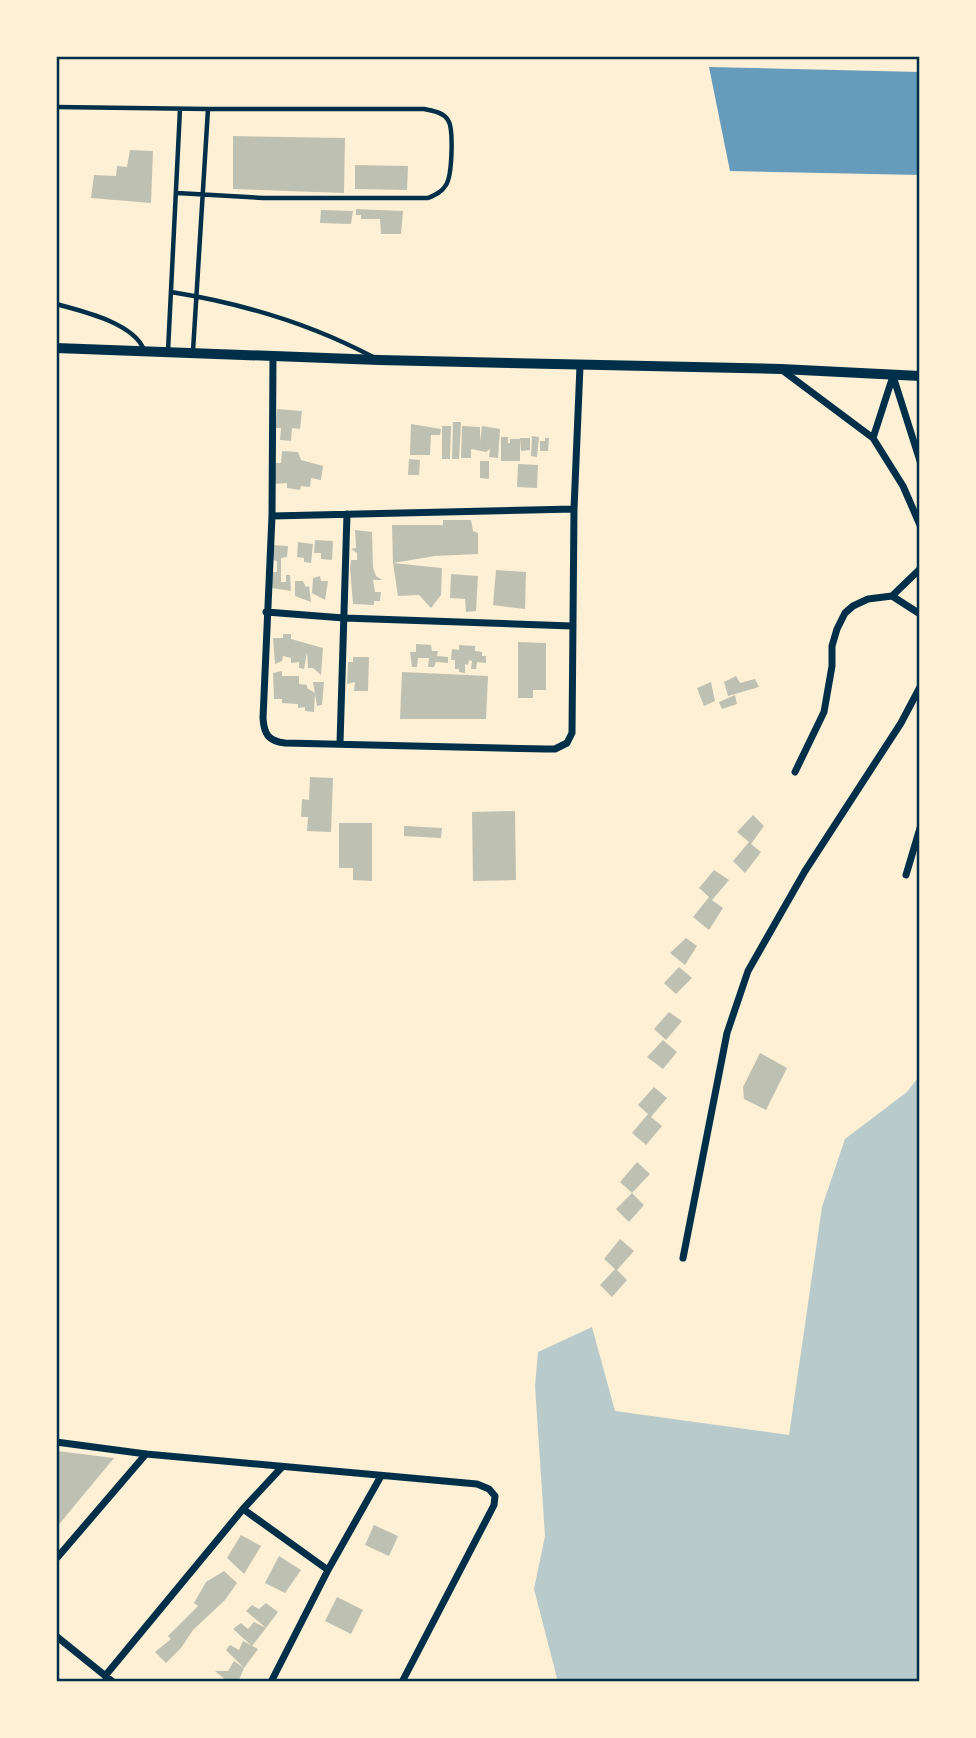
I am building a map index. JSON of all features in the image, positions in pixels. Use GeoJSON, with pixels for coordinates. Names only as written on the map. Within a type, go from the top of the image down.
{"type":"FeatureCollection","features":[{"type":"Feature","properties":{"kind":"street"},"geometry":{"type":"LineString","coordinates":[[56,348],[580,366],[780,369],[920,376]]}},
{"type":"Feature","properties":{"kind":"street"},"geometry":{"type":"LineString","coordinates":[[273,355],[272,516],[263,718],[265,733],[276,742],[546,749],[562,747],[567,743],[572,733],[574,509],[580,366]]}},
{"type":"Feature","properties":{"kind":"street"},"geometry":{"type":"LineString","coordinates":[[780,369],[873,438],[903,486],[920,525]]}},
{"type":"Feature","properties":{"kind":"street"},"geometry":{"type":"LineString","coordinates":[[873,438],[893,376]]}},
{"type":"Feature","properties":{"kind":"street"},"geometry":{"type":"LineString","coordinates":[[893,376],[920,461]]}},
{"type":"Feature","properties":{"kind":"street"},"geometry":{"type":"LineString","coordinates":[[272,516],[574,509]]}},
{"type":"Feature","properties":{"kind":"street"},"geometry":{"type":"LineString","coordinates":[[340,743],[347,514]]}},
{"type":"Feature","properties":{"kind":"street"},"geometry":{"type":"LineString","coordinates":[[795,772],[824,712],[832,666],[832,646],[845,613],[868,599],[892,596],[920,569]]}},
{"type":"Feature","properties":{"kind":"street"},"geometry":{"type":"LineString","coordinates":[[892,596],[920,614]]}},
{"type":"Feature","properties":{"kind":"street"},"geometry":{"type":"LineString","coordinates":[[266,612],[344,618],[572,625]]}},
{"type":"Feature","properties":{"kind":"street"},"geometry":{"type":"LineString","coordinates":[[683,1258],[727,1033],[748,971],[799,881],[901,723],[920,687]]}},
{"type":"Feature","properties":{"kind":"street"},"geometry":{"type":"LineString","coordinates":[[906,875],[920,828]]}},
{"type":"Feature","properties":{"kind":"street"},"geometry":{"type":"LineString","coordinates":[[56,1442],[146,1454],[477,1484],[492,1492],[495,1501],[402,1682]]}},
{"type":"Feature","properties":{"kind":"street"},"geometry":{"type":"LineString","coordinates":[[56,1559],[146,1454]]}},
{"type":"Feature","properties":{"kind":"street"},"geometry":{"type":"LineString","coordinates":[[105,1676],[243,1509],[282,1467]]}},
{"type":"Feature","properties":{"kind":"street"},"geometry":{"type":"LineString","coordinates":[[271,1682],[328,1570],[381,1476]]}},
{"type":"Feature","properties":{"kind":"street"},"geometry":{"type":"LineString","coordinates":[[243,1509],[328,1570]]}},
{"type":"Feature","properties":{"kind":"street"},"geometry":{"type":"LineString","coordinates":[[56,1636],[113,1682]]}},
{"type":"Feature","properties":{"kind":"lane"},"geometry":{"type":"LineString","coordinates":[[56,107],[208,110],[424,109],[437,111],[447,117],[452,127],[446,186],[428,198],[263,198],[177,192]]}},
{"type":"Feature","properties":{"kind":"lane"},"geometry":{"type":"LineString","coordinates":[[168,351],[180,108]]}},
{"type":"Feature","properties":{"kind":"lane"},"geometry":{"type":"LineString","coordinates":[[193,352],[208,110]]}},
{"type":"Feature","properties":{"kind":"lane"},"geometry":{"type":"LineString","coordinates":[[171,292],[198,296],[309,327],[379,360]]}},
{"type":"Feature","properties":{"kind":"lane"},"geometry":{"type":"LineString","coordinates":[[56,304],[90,313],[133,333],[144,350]]}},
{"type":"Feature","properties":{"kind":"shaded area"},"geometry":{"type":"Polygon","coordinates":[[[920,1075],[920,1682],[558,1682],[534,1589],[545,1536],[535,1386],[538,1352],[592,1327],[615,1411],[789,1435],[822,1207],[845,1139],[907,1092],[920,1075]]]}},
{"type":"Feature","properties":{"kind":"water"},"geometry":{"type":"Polygon","coordinates":[[[709,67],[920,72],[920,175],[730,171],[709,67]]]}},
{"type":"Feature","properties":{"kind":"building"},"geometry":{"type":"Polygon","coordinates":[[[233,136],[345,138],[344,193],[233,189],[233,136]]]}},
{"type":"Feature","properties":{"kind":"building"},"geometry":{"type":"Polygon","coordinates":[[[130,150],[153,151],[151,203],[91,198],[94,175],[116,176],[117,166],[127,167],[130,150]]]}},
{"type":"Feature","properties":{"kind":"building"},"geometry":{"type":"Polygon","coordinates":[[[355,165],[408,166],[407,190],[355,189],[355,165]]]}},
{"type":"Feature","properties":{"kind":"building"},"geometry":{"type":"Polygon","coordinates":[[[356,209],[403,211],[401,234],[381,234],[380,219],[361,219],[361,215],[356,215],[356,209]]]}},
{"type":"Feature","properties":{"kind":"building"},"geometry":{"type":"Polygon","coordinates":[[[321,210],[353,211],[351,224],[320,223],[321,210]]]}},
{"type":"Feature","properties":{"kind":"building"},"geometry":{"type":"Polygon","coordinates":[[[277,409],[302,411],[300,429],[292,428],[291,441],[280,440],[281,428],[276,428],[277,409]]]}},
{"type":"Feature","properties":{"kind":"building"},"geometry":{"type":"Polygon","coordinates":[[[453,422],[461,422],[459,459],[452,459],[453,422]]]}},
{"type":"Feature","properties":{"kind":"building"},"geometry":{"type":"Polygon","coordinates":[[[411,424],[441,429],[440,435],[431,435],[430,455],[410,455],[411,424]]]}},
{"type":"Feature","properties":{"kind":"building"},"geometry":{"type":"Polygon","coordinates":[[[442,426],[451,426],[450,459],[442,459],[442,426]]]}},
{"type":"Feature","properties":{"kind":"building"},"geometry":{"type":"Polygon","coordinates":[[[462,426],[480,427],[480,442],[482,426],[500,429],[498,458],[489,457],[490,449],[486,452],[471,449],[471,458],[461,458],[462,426]]]}},
{"type":"Feature","properties":{"kind":"building"},"geometry":{"type":"Polygon","coordinates":[[[532,436],[539,437],[537,457],[531,456],[532,436]]]}},
{"type":"Feature","properties":{"kind":"building"},"geometry":{"type":"Polygon","coordinates":[[[501,437],[508,437],[508,443],[510,439],[520,439],[520,461],[501,461],[501,437]]]}},
{"type":"Feature","properties":{"kind":"building"},"geometry":{"type":"Polygon","coordinates":[[[520,438],[530,438],[530,450],[521,451],[520,438]]]}},
{"type":"Feature","properties":{"kind":"building"},"geometry":{"type":"Polygon","coordinates":[[[545,438],[549,438],[548,451],[540,451],[540,441],[545,441],[545,438]]]}},
{"type":"Feature","properties":{"kind":"building"},"geometry":{"type":"Polygon","coordinates":[[[282,451],[298,452],[301,460],[323,466],[321,480],[311,478],[310,487],[301,486],[300,490],[287,488],[287,483],[274,484],[276,463],[281,463],[282,451]]]}},
{"type":"Feature","properties":{"kind":"building"},"geometry":{"type":"Polygon","coordinates":[[[409,459],[420,460],[419,475],[408,475],[409,459]]]}},
{"type":"Feature","properties":{"kind":"building"},"geometry":{"type":"Polygon","coordinates":[[[480,461],[489,461],[489,479],[480,478],[480,461]]]}},
{"type":"Feature","properties":{"kind":"building"},"geometry":{"type":"Polygon","coordinates":[[[518,464],[538,465],[537,488],[517,487],[518,464]]]}},
{"type":"Feature","properties":{"kind":"building"},"geometry":{"type":"Polygon","coordinates":[[[443,520],[471,520],[473,531],[478,533],[478,554],[435,556],[393,563],[392,525],[443,525],[443,520]]]}},
{"type":"Feature","properties":{"kind":"building"},"geometry":{"type":"Polygon","coordinates":[[[355,530],[372,532],[373,568],[376,576],[382,580],[373,580],[375,592],[381,592],[380,601],[374,601],[374,605],[353,604],[350,568],[351,560],[357,560],[357,553],[351,549],[356,548],[355,530]]]}},
{"type":"Feature","properties":{"kind":"building"},"geometry":{"type":"Polygon","coordinates":[[[315,540],[333,541],[332,560],[321,559],[321,553],[314,553],[315,540]]]}},
{"type":"Feature","properties":{"kind":"building"},"geometry":{"type":"Polygon","coordinates":[[[298,542],[313,544],[311,563],[297,557],[298,542]]]}},
{"type":"Feature","properties":{"kind":"building"},"geometry":{"type":"Polygon","coordinates":[[[273,545],[288,546],[287,557],[281,558],[281,582],[286,582],[286,575],[290,575],[291,591],[272,588],[269,572],[277,572],[277,561],[273,560],[273,545]]]}},
{"type":"Feature","properties":{"kind":"building"},"geometry":{"type":"Polygon","coordinates":[[[393,563],[442,568],[441,595],[431,608],[419,595],[398,596],[393,563]]]}},
{"type":"Feature","properties":{"kind":"building"},"geometry":{"type":"Polygon","coordinates":[[[496,570],[526,572],[525,609],[493,605],[496,570]]]}},
{"type":"Feature","properties":{"kind":"building"},"geometry":{"type":"Polygon","coordinates":[[[451,574],[478,576],[476,611],[466,612],[465,599],[450,598],[451,574]]]}},
{"type":"Feature","properties":{"kind":"building"},"geometry":{"type":"Polygon","coordinates":[[[320,576],[321,581],[328,581],[325,600],[312,593],[313,578],[320,576]]]}},
{"type":"Feature","properties":{"kind":"building"},"geometry":{"type":"Polygon","coordinates":[[[295,581],[303,581],[306,587],[309,586],[311,602],[295,596],[295,581]]]}},
{"type":"Feature","properties":{"kind":"building"},"geometry":{"type":"Polygon","coordinates":[[[283,634],[291,634],[291,639],[323,648],[321,675],[313,668],[308,668],[307,652],[304,669],[299,668],[299,662],[291,663],[291,658],[283,656],[282,661],[275,664],[273,638],[283,638],[283,634]]]}},
{"type":"Feature","properties":{"kind":"building"},"geometry":{"type":"Polygon","coordinates":[[[518,642],[546,643],[546,690],[533,690],[533,698],[518,698],[518,642]]]}},
{"type":"Feature","properties":{"kind":"building"},"geometry":{"type":"Polygon","coordinates":[[[416,644],[431,645],[432,651],[438,651],[437,656],[448,657],[448,663],[436,662],[434,667],[428,667],[429,658],[418,658],[417,667],[412,667],[410,652],[416,652],[416,644]]]}},
{"type":"Feature","properties":{"kind":"building"},"geometry":{"type":"Polygon","coordinates":[[[459,645],[475,646],[475,651],[486,656],[486,663],[477,662],[476,669],[471,669],[472,661],[469,660],[468,665],[465,664],[465,673],[459,672],[459,669],[455,669],[455,660],[451,660],[452,649],[459,650],[459,645]]]}},
{"type":"Feature","properties":{"kind":"building"},"geometry":{"type":"Polygon","coordinates":[[[353,657],[369,657],[368,691],[354,691],[355,682],[347,684],[348,662],[353,662],[353,657]]]}},
{"type":"Feature","properties":{"kind":"building"},"geometry":{"type":"Polygon","coordinates":[[[282,671],[282,676],[299,676],[299,684],[307,685],[307,688],[315,693],[314,712],[305,711],[305,707],[298,708],[298,704],[282,703],[282,699],[274,699],[273,673],[282,671]]]}},
{"type":"Feature","properties":{"kind":"building"},"geometry":{"type":"Polygon","coordinates":[[[402,672],[488,676],[486,719],[400,719],[402,672]]]}},
{"type":"Feature","properties":{"kind":"building"},"geometry":{"type":"Polygon","coordinates":[[[736,676],[740,683],[755,679],[759,687],[728,696],[724,682],[736,676]]]}},
{"type":"Feature","properties":{"kind":"building"},"geometry":{"type":"Polygon","coordinates":[[[313,682],[324,682],[322,705],[317,706],[313,682]]]}},
{"type":"Feature","properties":{"kind":"building"},"geometry":{"type":"Polygon","coordinates":[[[711,682],[715,701],[704,706],[697,688],[711,682]]]}},
{"type":"Feature","properties":{"kind":"building"},"geometry":{"type":"Polygon","coordinates":[[[735,695],[737,704],[722,709],[719,702],[735,695]]]}},
{"type":"Feature","properties":{"kind":"building"},"geometry":{"type":"Polygon","coordinates":[[[310,777],[333,778],[331,832],[307,831],[308,817],[301,817],[302,799],[309,800],[310,777]]]}},
{"type":"Feature","properties":{"kind":"building"},"geometry":{"type":"Polygon","coordinates":[[[515,811],[516,880],[473,881],[472,812],[515,811]]]}},
{"type":"Feature","properties":{"kind":"building"},"geometry":{"type":"Polygon","coordinates":[[[753,815],[764,826],[751,844],[761,852],[745,873],[733,861],[749,842],[737,832],[753,815]]]}},
{"type":"Feature","properties":{"kind":"building"},"geometry":{"type":"Polygon","coordinates":[[[339,823],[372,823],[372,881],[353,880],[353,868],[339,868],[339,823]]]}},
{"type":"Feature","properties":{"kind":"building"},"geometry":{"type":"Polygon","coordinates":[[[404,826],[442,828],[441,838],[404,836],[404,826]]]}},
{"type":"Feature","properties":{"kind":"building"},"geometry":{"type":"Polygon","coordinates":[[[714,870],[729,880],[712,900],[723,908],[709,930],[693,917],[709,897],[699,888],[714,870]]]}},
{"type":"Feature","properties":{"kind":"building"},"geometry":{"type":"Polygon","coordinates":[[[686,938],[697,946],[685,965],[670,953],[686,938]]]}},
{"type":"Feature","properties":{"kind":"building"},"geometry":{"type":"Polygon","coordinates":[[[679,967],[692,978],[676,994],[664,983],[679,967]]]}},
{"type":"Feature","properties":{"kind":"building"},"geometry":{"type":"Polygon","coordinates":[[[669,1012],[682,1021],[666,1040],[654,1029],[669,1012]]]}},
{"type":"Feature","properties":{"kind":"building"},"geometry":{"type":"Polygon","coordinates":[[[663,1040],[677,1052],[663,1069],[647,1057],[663,1040]]]}},
{"type":"Feature","properties":{"kind":"building"},"geometry":{"type":"Polygon","coordinates":[[[760,1053],[787,1068],[766,1110],[744,1099],[743,1087],[760,1053]]]}},
{"type":"Feature","properties":{"kind":"building"},"geometry":{"type":"Polygon","coordinates":[[[654,1087],[667,1098],[651,1117],[662,1126],[646,1145],[632,1133],[648,1114],[638,1105],[654,1087]]]}},
{"type":"Feature","properties":{"kind":"building"},"geometry":{"type":"Polygon","coordinates":[[[637,1162],[650,1174],[632,1193],[620,1182],[637,1162]]]}},
{"type":"Feature","properties":{"kind":"building"},"geometry":{"type":"Polygon","coordinates":[[[632,1193],[644,1205],[629,1222],[616,1209],[632,1193]]]}},
{"type":"Feature","properties":{"kind":"building"},"geometry":{"type":"Polygon","coordinates":[[[620,1239],[634,1251],[617,1270],[627,1280],[612,1297],[600,1285],[615,1269],[604,1259],[620,1239]]]}},
{"type":"Feature","properties":{"kind":"building"},"geometry":{"type":"Polygon","coordinates":[[[56,1453],[114,1458],[56,1528],[56,1453]]]}},
{"type":"Feature","properties":{"kind":"building"},"geometry":{"type":"Polygon","coordinates":[[[374,1525],[398,1536],[389,1556],[365,1545],[374,1525]]]}},
{"type":"Feature","properties":{"kind":"building"},"geometry":{"type":"Polygon","coordinates":[[[241,1535],[261,1546],[244,1574],[227,1558],[241,1535]]]}},
{"type":"Feature","properties":{"kind":"building"},"geometry":{"type":"Polygon","coordinates":[[[279,1556],[301,1570],[285,1593],[265,1583],[279,1556]]]}},
{"type":"Feature","properties":{"kind":"building"},"geometry":{"type":"Polygon","coordinates":[[[224,1571],[237,1583],[225,1600],[193,1630],[181,1648],[166,1663],[155,1652],[171,1639],[168,1636],[198,1606],[194,1603],[206,1582],[224,1571]]]}},
{"type":"Feature","properties":{"kind":"building"},"geometry":{"type":"Polygon","coordinates":[[[337,1597],[363,1610],[351,1634],[325,1621],[337,1597]]]}},
{"type":"Feature","properties":{"kind":"building"},"geometry":{"type":"Polygon","coordinates":[[[266,1603],[278,1612],[266,1628],[246,1611],[252,1605],[259,1609],[266,1603]]]}},
{"type":"Feature","properties":{"kind":"building"},"geometry":{"type":"Polygon","coordinates":[[[254,1622],[266,1628],[252,1646],[233,1629],[241,1623],[248,1629],[254,1622]]]}},
{"type":"Feature","properties":{"kind":"building"},"geometry":{"type":"Polygon","coordinates":[[[243,1641],[258,1649],[244,1668],[226,1650],[230,1645],[239,1650],[243,1641]]]}},
{"type":"Feature","properties":{"kind":"building"},"geometry":{"type":"Polygon","coordinates":[[[234,1661],[244,1668],[238,1682],[228,1682],[215,1671],[228,1671],[234,1661]]]}}]}
